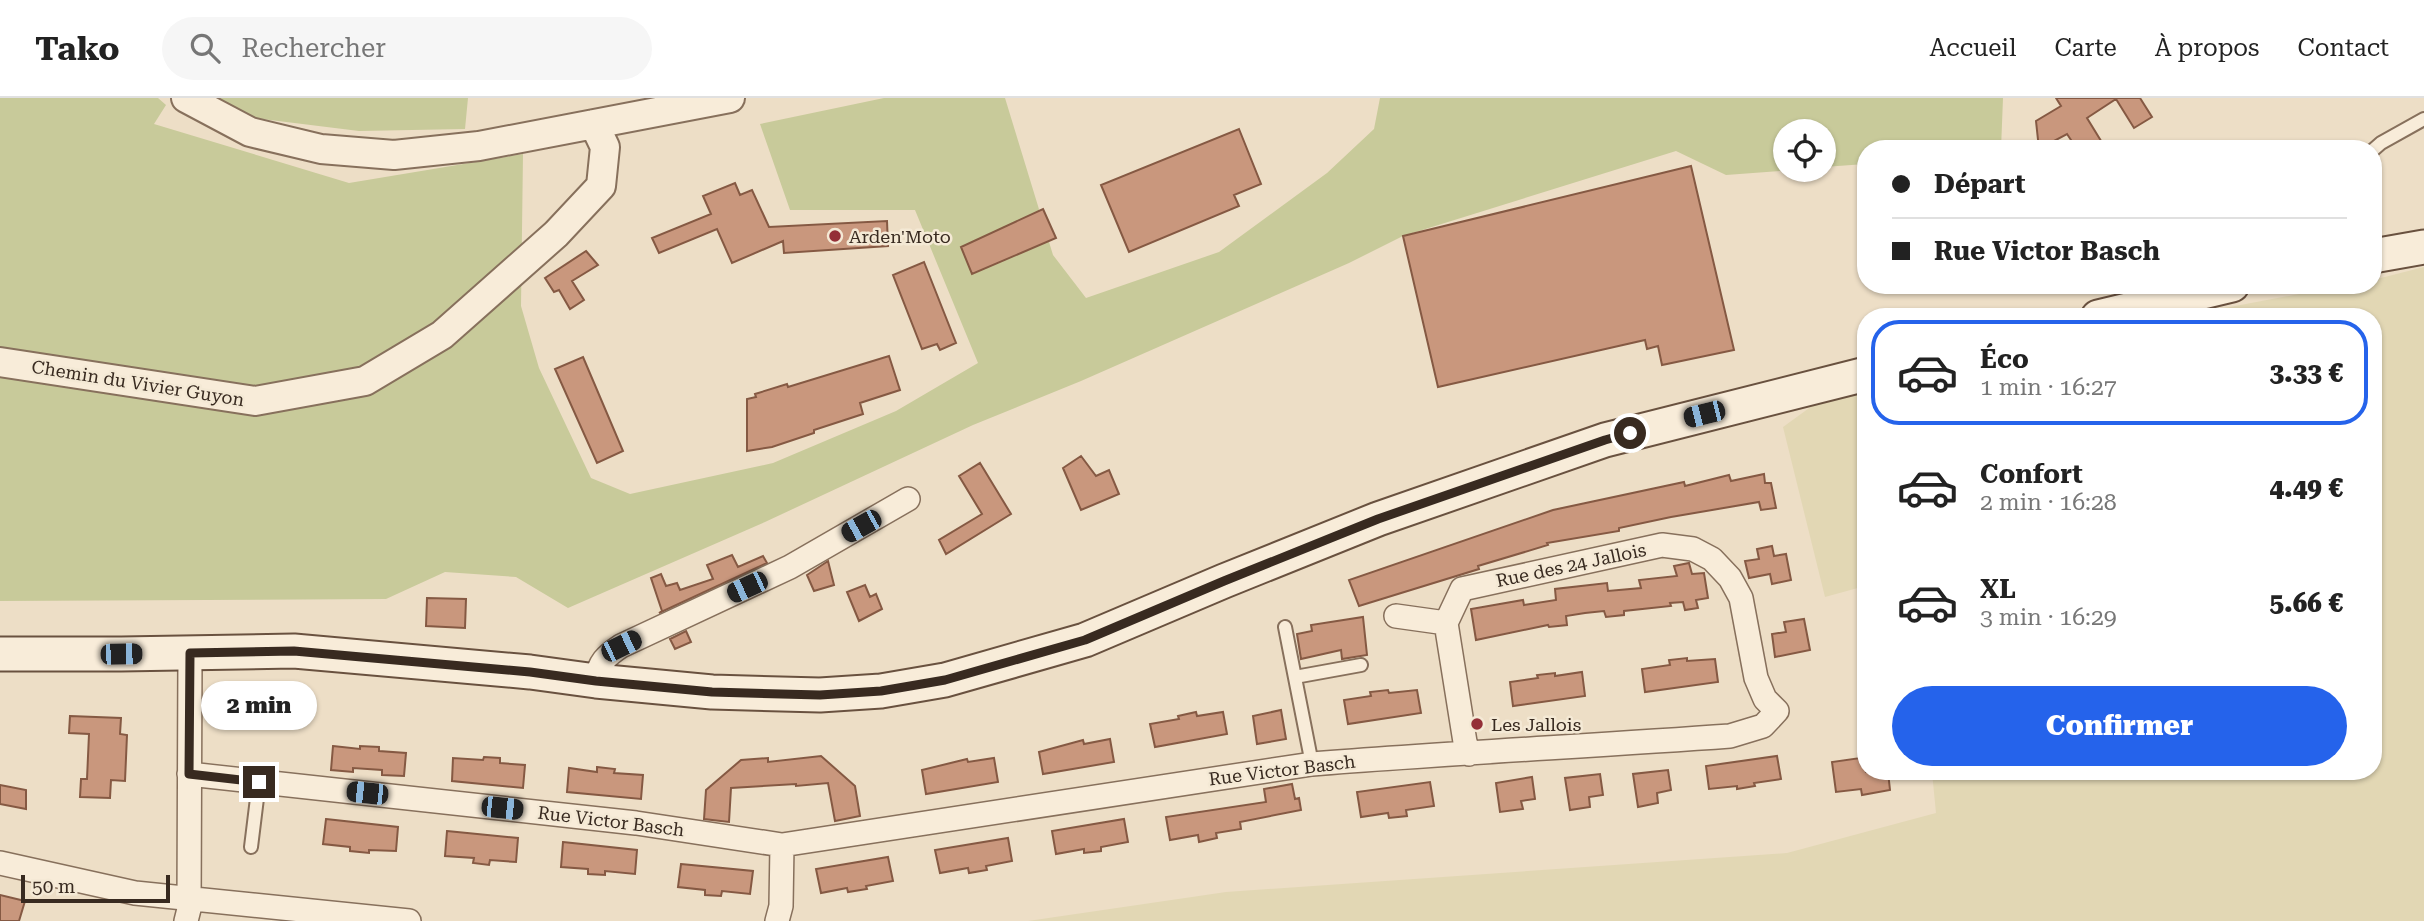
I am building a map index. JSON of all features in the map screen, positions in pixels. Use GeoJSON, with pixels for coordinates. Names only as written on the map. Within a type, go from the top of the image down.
{"type":"FeatureCollection","features":[{"type":"Feature","properties":{"kind":"main road"},"geometry":{"type":"LineString","coordinates":[[2382,252],[2424,247]]}},
{"type":"Feature","properties":{"kind":"main road"},"geometry":{"type":"LineString","coordinates":[[2136,308],[2194,294]]}},
{"type":"Feature","properties":{"kind":"main road"},"geometry":{"type":"LineString","coordinates":[[0,653],[294,651],[530,672],[712,692],[820,695],[881,691],[945,680],[1085,640],[1378,519],[1605,440],[1857,376]]}},
{"type":"Feature","properties":{"kind":"street"},"geometry":{"type":"LineString","coordinates":[[186,98],[250,132],[321,149],[394,155],[479,146],[730,98]]}},
{"type":"Feature","properties":{"kind":"street","name":"Chemin du Vivier Guyon"},"geometry":{"type":"LineString","coordinates":[[0,362],[255,401],[365,381],[442,335],[556,234],[601,186],[605,147],[594,124]]}},
{"type":"Feature","properties":{"kind":"street"},"geometry":{"type":"LineString","coordinates":[[596,681],[598,668],[605,657],[621,646],[790,566],[908,499]]}},
{"type":"Feature","properties":{"kind":"street","name":"Rue des 24 Jallois"},"geometry":{"type":"LineString","coordinates":[[1446,623],[1462,589],[1662,545],[1693,549],[1712,559],[1730,578],[1741,598],[1756,678],[1765,699],[1777,711]]}},
{"type":"Feature","properties":{"kind":"street"},"geometry":{"type":"LineString","coordinates":[[1396,616],[1446,623],[1460,716],[1469,754]]}},
{"type":"Feature","properties":{"kind":"street"},"geometry":{"type":"LineString","coordinates":[[187,910],[190,653]]}},
{"type":"Feature","properties":{"kind":"street","name":"Rue Victor Basch"},"geometry":{"type":"LineString","coordinates":[[189,774],[636,823],[782,845],[1312,764],[1730,736],[1763,726],[1777,711]]}},
{"type":"Feature","properties":{"kind":"street"},"geometry":{"type":"LineString","coordinates":[[777,921],[782,845]]}},
{"type":"Feature","properties":{"kind":"street"},"geometry":{"type":"LineString","coordinates":[[0,863],[135,893],[187,910],[409,921]]}},
{"type":"Feature","properties":{"kind":"lane"},"geometry":{"type":"LineString","coordinates":[[2382,142],[2424,119]]}},
{"type":"Feature","properties":{"kind":"lane"},"geometry":{"type":"LineString","coordinates":[[1285,626],[1312,764]]}},
{"type":"Feature","properties":{"kind":"lane"},"geometry":{"type":"LineString","coordinates":[[1295,677],[1361,665]]}},
{"type":"Feature","properties":{"kind":"lane"},"geometry":{"type":"LineString","coordinates":[[251,846],[259,782]]}},
{"type":"Feature","properties":{"kind":"shaded area"},"geometry":{"type":"Polygon","coordinates":[[[2424,267],[2424,921],[1028,921],[1226,892],[1787,853],[1936,813],[1933,780],[2382,780],[2382,308],[2225,308],[2299,294],[2382,294],[2382,278],[2424,267]]]}},
{"type":"Feature","properties":{"kind":"shaded area"},"geometry":{"type":"Polygon","coordinates":[[[1857,376],[1857,588],[1825,597],[1783,427],[1857,376]]]}},
{"type":"Feature","properties":{"kind":"green space"},"geometry":{"type":"Polygon","coordinates":[[[0,98],[158,98],[166,105],[154,124],[349,183],[523,154],[521,306],[539,368],[591,478],[630,494],[773,463],[896,411],[978,363],[915,210],[790,210],[760,124],[884,98],[1005,98],[1053,255],[1086,298],[1219,252],[1327,173],[1374,129],[1380,98],[2003,98],[2001,140],[1857,140],[1857,165],[1836,166],[1836,119],[1773,119],[1773,171],[1726,175],[1676,151],[1403,236],[1349,263],[1081,381],[973,425],[765,522],[568,608],[516,577],[445,572],[386,599],[0,601],[0,98]]]}},
{"type":"Feature","properties":{"kind":"green space"},"geometry":{"type":"Polygon","coordinates":[[[212,98],[468,98],[465,129],[359,131],[230,115],[212,98]]]}},
{"type":"Feature","properties":{"kind":"building"},"geometry":{"type":"Polygon","coordinates":[[[2056,98],[2140,98],[2152,117],[2134,128],[2116,99],[2087,118],[2100,140],[2071,140],[2067,134],[2056,140],[2038,140],[2036,121],[2061,106],[2056,98]]]}},
{"type":"Feature","properties":{"kind":"building"},"geometry":{"type":"Polygon","coordinates":[[[1239,129],[1261,184],[1234,195],[1239,206],[1129,252],[1101,185],[1239,129]]]}},
{"type":"Feature","properties":{"kind":"building"},"geometry":{"type":"Polygon","coordinates":[[[1691,166],[1734,350],[1662,365],[1658,346],[1647,349],[1645,340],[1438,387],[1403,236],[1691,166]]]}},
{"type":"Feature","properties":{"kind":"building"},"geometry":{"type":"Polygon","coordinates":[[[735,183],[740,195],[752,190],[769,227],[887,221],[888,246],[784,253],[783,241],[732,263],[717,229],[659,253],[652,238],[711,214],[703,196],[735,183]]]}},
{"type":"Feature","properties":{"kind":"building"},"geometry":{"type":"Polygon","coordinates":[[[1043,209],[1056,238],[972,274],[961,247],[1043,209]]]}},
{"type":"Feature","properties":{"kind":"building"},"geometry":{"type":"Polygon","coordinates":[[[586,251],[598,265],[572,281],[584,300],[570,309],[559,290],[554,292],[545,278],[586,251]]]}},
{"type":"Feature","properties":{"kind":"building"},"geometry":{"type":"Polygon","coordinates":[[[924,262],[956,343],[940,350],[937,344],[922,349],[893,275],[924,262]]]}},
{"type":"Feature","properties":{"kind":"building"},"geometry":{"type":"Polygon","coordinates":[[[889,356],[900,390],[860,403],[863,414],[772,447],[747,451],[747,399],[787,384],[788,387],[889,356]]]}},
{"type":"Feature","properties":{"kind":"building"},"geometry":{"type":"Polygon","coordinates":[[[583,357],[623,451],[597,463],[555,369],[583,357]]]}},
{"type":"Feature","properties":{"kind":"building"},"geometry":{"type":"Polygon","coordinates":[[[1081,456],[1096,476],[1109,470],[1119,494],[1081,510],[1063,468],[1081,456]]]}},
{"type":"Feature","properties":{"kind":"building"},"geometry":{"type":"Polygon","coordinates":[[[980,463],[1011,514],[946,554],[939,540],[982,514],[959,476],[980,463]]]}},
{"type":"Feature","properties":{"kind":"building"},"geometry":{"type":"Polygon","coordinates":[[[1764,474],[1765,483],[1771,483],[1776,508],[1761,510],[1759,502],[1547,543],[1548,545],[1478,566],[1479,569],[1359,606],[1349,580],[1553,510],[1684,482],[1685,486],[1729,475],[1731,481],[1764,474]]]}},
{"type":"Feature","properties":{"kind":"building"},"geometry":{"type":"Polygon","coordinates":[[[1772,546],[1774,556],[1786,554],[1791,580],[1772,584],[1770,574],[1749,578],[1745,561],[1759,559],[1757,549],[1772,546]]]}},
{"type":"Feature","properties":{"kind":"building"},"geometry":{"type":"Polygon","coordinates":[[[732,555],[738,567],[763,556],[767,563],[659,613],[662,611],[651,578],[661,574],[666,586],[677,583],[680,590],[713,579],[707,565],[732,555]]]}},
{"type":"Feature","properties":{"kind":"building"},"geometry":{"type":"Polygon","coordinates":[[[828,561],[834,585],[814,591],[807,575],[828,561]]]}},
{"type":"Feature","properties":{"kind":"building"},"geometry":{"type":"Polygon","coordinates":[[[1689,563],[1692,574],[1704,573],[1708,598],[1696,600],[1698,608],[1685,610],[1683,602],[1670,603],[1671,606],[1624,611],[1624,615],[1606,617],[1604,611],[1585,613],[1566,616],[1567,625],[1548,625],[1476,640],[1471,609],[1523,600],[1524,605],[1556,600],[1555,589],[1607,583],[1608,591],[1641,588],[1639,580],[1677,576],[1674,566],[1689,563]]]}},
{"type":"Feature","properties":{"kind":"building"},"geometry":{"type":"Polygon","coordinates":[[[865,585],[870,597],[876,594],[882,609],[859,621],[847,592],[865,585]]]}},
{"type":"Feature","properties":{"kind":"building"},"geometry":{"type":"Polygon","coordinates":[[[427,598],[466,599],[465,628],[426,626],[427,598]]]}},
{"type":"Feature","properties":{"kind":"building"},"geometry":{"type":"Polygon","coordinates":[[[1363,617],[1367,655],[1342,659],[1341,650],[1301,659],[1297,634],[1312,631],[1311,625],[1363,617]]]}},
{"type":"Feature","properties":{"kind":"building"},"geometry":{"type":"Polygon","coordinates":[[[1804,619],[1810,650],[1775,657],[1772,634],[1786,632],[1784,622],[1804,619]]]}},
{"type":"Feature","properties":{"kind":"building"},"geometry":{"type":"Polygon","coordinates":[[[686,631],[691,642],[675,649],[670,639],[686,631]]]}},
{"type":"Feature","properties":{"kind":"building"},"geometry":{"type":"Polygon","coordinates":[[[1687,658],[1687,661],[1715,659],[1718,682],[1645,692],[1642,669],[1670,665],[1669,660],[1687,658]]]}},
{"type":"Feature","properties":{"kind":"building"},"geometry":{"type":"Polygon","coordinates":[[[1582,672],[1585,696],[1513,706],[1510,682],[1538,678],[1537,675],[1555,673],[1555,676],[1582,672]]]}},
{"type":"Feature","properties":{"kind":"building"},"geometry":{"type":"Polygon","coordinates":[[[1388,690],[1389,693],[1417,690],[1421,713],[1348,724],[1344,700],[1388,690]]]}},
{"type":"Feature","properties":{"kind":"building"},"geometry":{"type":"Polygon","coordinates":[[[1281,710],[1286,739],[1257,744],[1253,716],[1281,710]]]}},
{"type":"Feature","properties":{"kind":"building"},"geometry":{"type":"Polygon","coordinates":[[[1196,712],[1197,716],[1223,712],[1227,734],[1155,747],[1150,724],[1179,719],[1178,716],[1196,712]]]}},
{"type":"Feature","properties":{"kind":"building"},"geometry":{"type":"Polygon","coordinates":[[[70,716],[121,718],[120,734],[127,735],[125,781],[111,780],[110,798],[80,797],[81,779],[87,779],[89,734],[69,733],[70,716]]]}},
{"type":"Feature","properties":{"kind":"building"},"geometry":{"type":"Polygon","coordinates":[[[1110,739],[1114,762],[1043,774],[1039,752],[1083,740],[1084,744],[1110,739]]]}},
{"type":"Feature","properties":{"kind":"building"},"geometry":{"type":"Polygon","coordinates":[[[333,746],[360,749],[360,746],[379,747],[379,751],[406,753],[404,776],[382,775],[382,770],[331,770],[333,746]]]}},
{"type":"Feature","properties":{"kind":"building"},"geometry":{"type":"Polygon","coordinates":[[[821,756],[855,786],[860,816],[835,821],[828,783],[731,788],[729,822],[704,819],[706,790],[741,760],[768,758],[768,762],[821,756]]]}},
{"type":"Feature","properties":{"kind":"building"},"geometry":{"type":"Polygon","coordinates":[[[1777,756],[1781,779],[1737,789],[1737,786],[1709,789],[1706,766],[1777,756]]]}},
{"type":"Feature","properties":{"kind":"building"},"geometry":{"type":"Polygon","coordinates":[[[484,757],[500,758],[500,763],[525,765],[523,788],[452,781],[453,758],[483,760],[484,757]]]}},
{"type":"Feature","properties":{"kind":"building"},"geometry":{"type":"Polygon","coordinates":[[[994,758],[998,782],[926,794],[922,770],[967,759],[968,762],[994,758]]]}},
{"type":"Feature","properties":{"kind":"building"},"geometry":{"type":"Polygon","coordinates":[[[1857,758],[1857,780],[1889,780],[1890,790],[1862,795],[1861,789],[1836,792],[1832,762],[1857,758]]]}},
{"type":"Feature","properties":{"kind":"building"},"geometry":{"type":"Polygon","coordinates":[[[597,767],[615,769],[614,773],[643,775],[641,799],[567,792],[569,768],[597,772],[597,767]]]}},
{"type":"Feature","properties":{"kind":"building"},"geometry":{"type":"Polygon","coordinates":[[[1668,770],[1671,790],[1657,793],[1658,803],[1638,807],[1633,774],[1668,770]]]}},
{"type":"Feature","properties":{"kind":"building"},"geometry":{"type":"Polygon","coordinates":[[[1600,774],[1603,795],[1589,797],[1590,807],[1570,810],[1565,778],[1600,774]]]}},
{"type":"Feature","properties":{"kind":"building"},"geometry":{"type":"Polygon","coordinates":[[[1532,777],[1535,799],[1521,801],[1523,809],[1500,812],[1496,783],[1532,777]]]}},
{"type":"Feature","properties":{"kind":"building"},"geometry":{"type":"Polygon","coordinates":[[[1430,782],[1434,806],[1406,810],[1407,816],[1389,818],[1388,813],[1361,817],[1357,792],[1430,782]]]}},
{"type":"Feature","properties":{"kind":"building"},"geometry":{"type":"Polygon","coordinates":[[[1292,784],[1301,810],[1240,822],[1241,829],[1216,833],[1217,838],[1199,842],[1198,835],[1170,840],[1166,817],[1266,802],[1264,789],[1292,784]]]}},
{"type":"Feature","properties":{"kind":"building"},"geometry":{"type":"Polygon","coordinates":[[[0,785],[26,790],[26,809],[0,804],[0,785]]]}},
{"type":"Feature","properties":{"kind":"building"},"geometry":{"type":"Polygon","coordinates":[[[326,819],[398,827],[396,851],[369,850],[369,853],[350,851],[350,847],[323,844],[326,819]]]}},
{"type":"Feature","properties":{"kind":"building"},"geometry":{"type":"Polygon","coordinates":[[[1124,819],[1128,842],[1101,847],[1101,851],[1084,853],[1084,849],[1056,854],[1052,831],[1124,819]]]}},
{"type":"Feature","properties":{"kind":"building"},"geometry":{"type":"Polygon","coordinates":[[[447,831],[518,838],[516,862],[490,860],[489,865],[473,863],[474,858],[445,856],[447,831]]]}},
{"type":"Feature","properties":{"kind":"building"},"geometry":{"type":"Polygon","coordinates":[[[1008,838],[1012,861],[986,866],[987,870],[969,873],[968,868],[940,873],[935,850],[1008,838]]]}},
{"type":"Feature","properties":{"kind":"building"},"geometry":{"type":"Polygon","coordinates":[[[563,842],[637,850],[635,874],[605,871],[605,875],[588,874],[588,869],[561,867],[563,842]]]}},
{"type":"Feature","properties":{"kind":"building"},"geometry":{"type":"Polygon","coordinates":[[[888,857],[893,881],[866,886],[867,889],[848,892],[847,888],[821,893],[816,869],[888,857]]]}},
{"type":"Feature","properties":{"kind":"building"},"geometry":{"type":"Polygon","coordinates":[[[681,864],[753,871],[750,894],[722,891],[721,896],[705,895],[705,890],[678,887],[681,864]]]}},
{"type":"Feature","properties":{"kind":"building"},"geometry":{"type":"Polygon","coordinates":[[[0,895],[25,901],[19,921],[0,921],[0,895]]]}},
{"type":"Feature","properties":{"kind":"place","name":"Arden'Moto"},"geometry":{"type":"Point","coordinates":[835,236]}},
{"type":"Feature","properties":{"kind":"place","name":"Les Jallois"},"geometry":{"type":"Point","coordinates":[1477,724]}},
{"type":"Feature","properties":{"kind":"route"},"geometry":{"type":"LineString","coordinates":[[259,782],[189,774],[190,653],[294,651],[530,672],[712,692],[820,695],[881,691],[945,680],[1085,640],[1378,519],[1630,433]]}}]}
